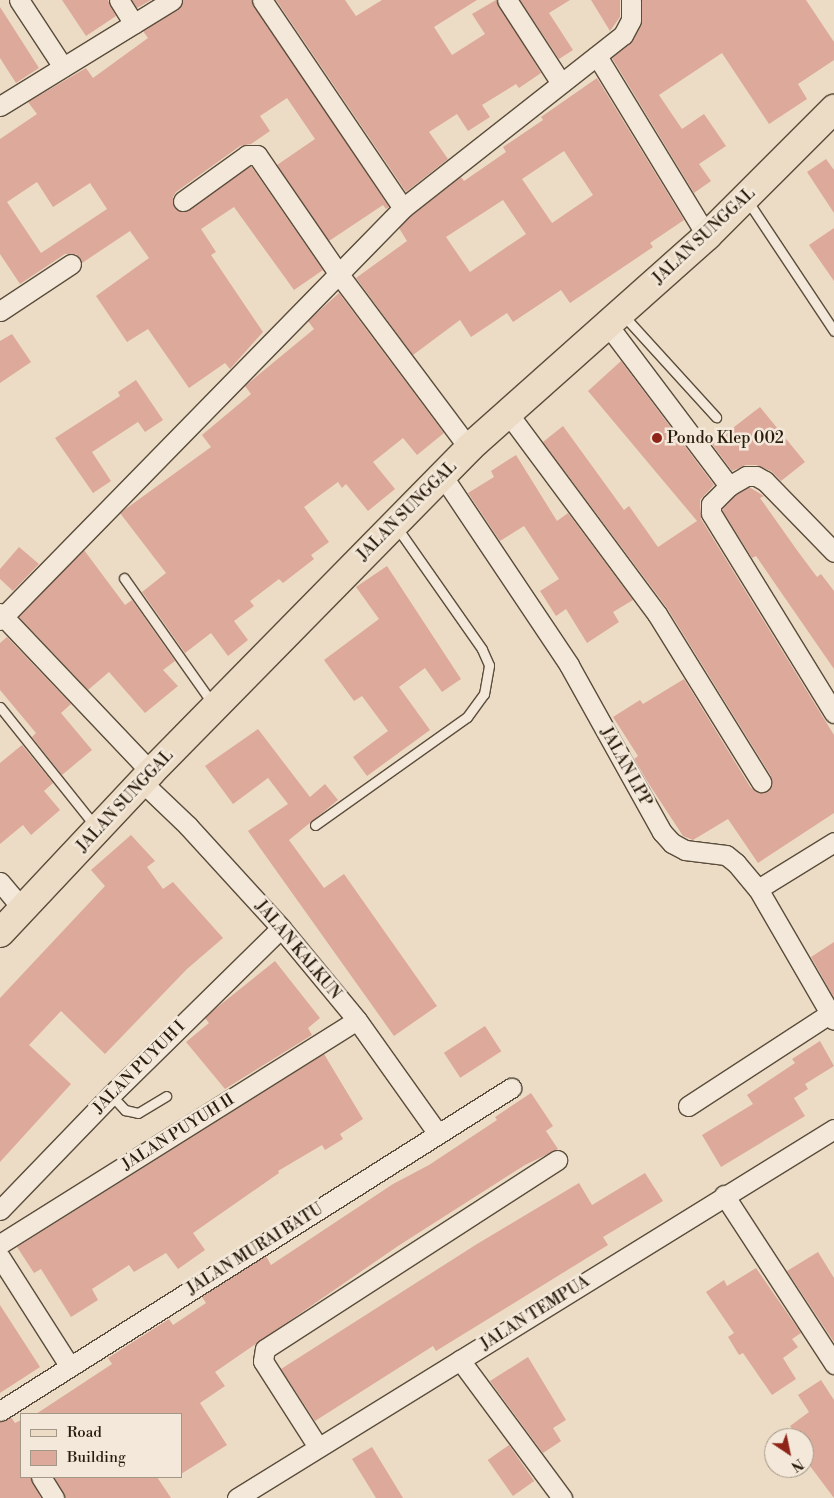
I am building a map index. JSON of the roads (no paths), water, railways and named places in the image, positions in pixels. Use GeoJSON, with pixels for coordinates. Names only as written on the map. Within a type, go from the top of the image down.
{"type":"FeatureCollection","features":[{"type":"Feature","properties":{"kind":"main road","name":"JALAN SUNGGAL"},"geometry":{"type":"LineString","coordinates":[[0,934],[146,777],[469,448],[506,412],[707,236],[834,109]]}},
{"type":"Feature","properties":{"kind":"street"},"geometry":{"type":"LineString","coordinates":[[19,0],[63,67]]}},
{"type":"Feature","properties":{"kind":"street"},"geometry":{"type":"LineString","coordinates":[[119,0],[134,24]]}},
{"type":"Feature","properties":{"kind":"street"},"geometry":{"type":"LineString","coordinates":[[0,106],[172,0]]}},
{"type":"Feature","properties":{"kind":"street"},"geometry":{"type":"LineString","coordinates":[[262,0],[403,208]]}},
{"type":"Feature","properties":{"kind":"street"},"geometry":{"type":"LineString","coordinates":[[507,0],[562,83]]}},
{"type":"Feature","properties":{"kind":"street"},"geometry":{"type":"LineString","coordinates":[[1,616],[403,208],[597,56],[628,28],[632,11],[630,0]]}},
{"type":"Feature","properties":{"kind":"street"},"geometry":{"type":"LineString","coordinates":[[597,56],[707,236]]}},
{"type":"Feature","properties":{"kind":"street"},"geometry":{"type":"LineString","coordinates":[[183,201],[247,155],[257,155],[338,273],[469,448]]}},
{"type":"Feature","properties":{"kind":"street"},"geometry":{"type":"LineString","coordinates":[[0,311],[71,264]]}},
{"type":"Feature","properties":{"kind":"street"},"geometry":{"type":"LineString","coordinates":[[613,318],[729,486]]}},
{"type":"Feature","properties":{"kind":"street"},"geometry":{"type":"LineString","coordinates":[[506,412],[657,614],[761,782]]}},
{"type":"Feature","properties":{"kind":"street","name":"JALAN LPP"},"geometry":{"type":"LineString","coordinates":[[442,476],[569,666],[662,832],[672,844],[685,850],[726,855],[758,889],[833,1015]]}},
{"type":"Feature","properties":{"kind":"street"},"geometry":{"type":"LineString","coordinates":[[834,552],[764,481],[756,476],[746,476],[729,486],[711,504],[711,513],[834,713]]}},
{"type":"Feature","properties":{"kind":"street","name":"JALAN KALKUN"},"geometry":{"type":"LineString","coordinates":[[1,616],[281,928],[357,1020],[438,1134]]}},
{"type":"Feature","properties":{"kind":"street"},"geometry":{"type":"LineString","coordinates":[[758,889],[834,842]]}},
{"type":"Feature","properties":{"kind":"street"},"geometry":{"type":"LineString","coordinates":[[0,882],[23,909]]}},
{"type":"Feature","properties":{"kind":"street","name":"JALAN PUYUH I"},"geometry":{"type":"LineString","coordinates":[[0,1210],[111,1095],[281,928]]}},
{"type":"Feature","properties":{"kind":"street"},"geometry":{"type":"LineString","coordinates":[[688,1106],[833,1015]]}},
{"type":"Feature","properties":{"kind":"street","name":"JALAN PUYUH II"},"geometry":{"type":"LineString","coordinates":[[0,1244],[357,1020]]}},
{"type":"Feature","properties":{"kind":"street","name":"JALAN MURAI BATU"},"geometry":{"type":"LineString","coordinates":[[0,1411],[511,1088]]}},
{"type":"Feature","properties":{"kind":"street","name":"JALAN TEMPUA"},"geometry":{"type":"LineString","coordinates":[[237,1498],[724,1195],[834,1129]]}},
{"type":"Feature","properties":{"kind":"street"},"geometry":{"type":"LineString","coordinates":[[318,1447],[263,1361],[264,1349],[558,1160]]}},
{"type":"Feature","properties":{"kind":"street"},"geometry":{"type":"LineString","coordinates":[[724,1195],[834,1364]]}},
{"type":"Feature","properties":{"kind":"street"},"geometry":{"type":"LineString","coordinates":[[0,1257],[6,1282],[70,1367]]}},
{"type":"Feature","properties":{"kind":"street"},"geometry":{"type":"LineString","coordinates":[[460,1360],[562,1498]]}},
{"type":"Feature","properties":{"kind":"street"},"geometry":{"type":"LineString","coordinates":[[42,1478],[54,1498]]}},
{"type":"Feature","properties":{"kind":"lane"},"geometry":{"type":"LineString","coordinates":[[746,198],[834,331]]}},
{"type":"Feature","properties":{"kind":"lane"},"geometry":{"type":"LineString","coordinates":[[613,318],[716,417]]}},
{"type":"Feature","properties":{"kind":"lane"},"geometry":{"type":"LineString","coordinates":[[315,825],[468,717],[484,694],[488,665],[482,649],[394,524]]}},
{"type":"Feature","properties":{"kind":"lane"},"geometry":{"type":"LineString","coordinates":[[124,578],[215,706]]}},
{"type":"Feature","properties":{"kind":"lane"},"geometry":{"type":"LineString","coordinates":[[0,707],[98,830]]}},
{"type":"Feature","properties":{"kind":"lane"},"geometry":{"type":"LineString","coordinates":[[111,1095],[125,1110],[138,1113],[166,1096]]}},
{"type":"Feature","properties":{"kind":"place","name":"Pondo Klep 002"},"geometry":{"type":"Point","coordinates":[657,438]}}]}
